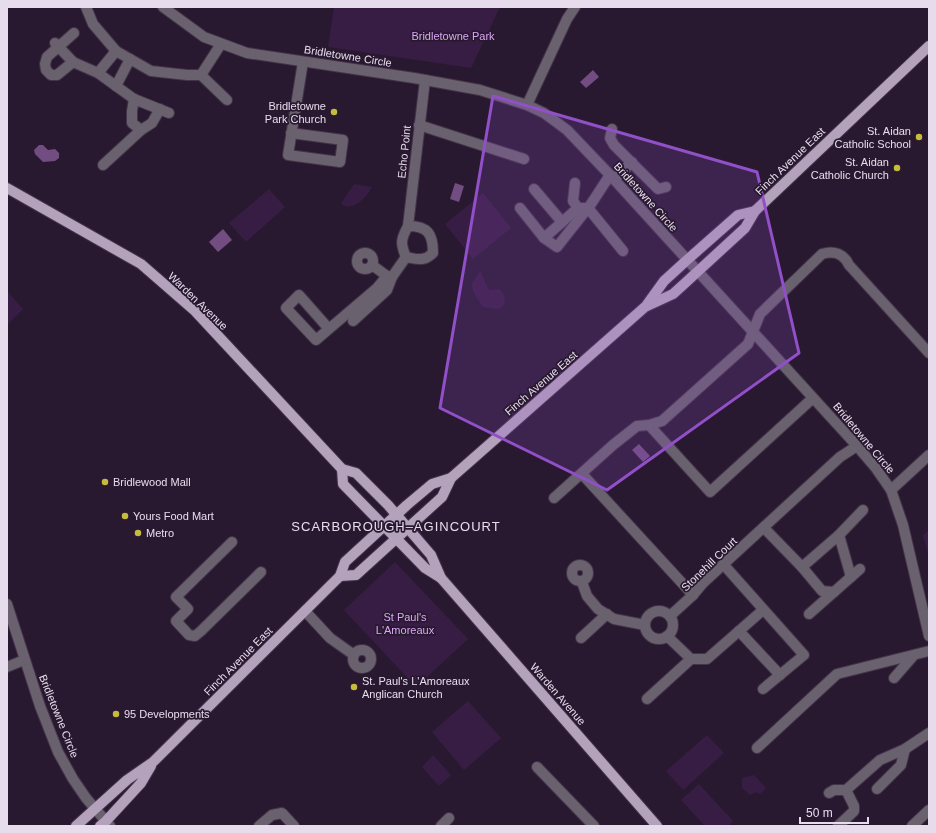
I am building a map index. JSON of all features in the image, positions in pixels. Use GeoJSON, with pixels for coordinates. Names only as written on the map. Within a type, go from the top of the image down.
{"type":"FeatureCollection","features":[{"type":"Feature","properties":{"kind":"main road","name":"Finch Avenue East"},"geometry":{"type":"LineString","coordinates":[[646,306],[673,294],[698,272],[745,228],[755,211],[929,46]]}},
{"type":"Feature","properties":{"kind":"main road","name":"Warden Avenue"},"geometry":{"type":"LineString","coordinates":[[7,188],[141,264],[195,312],[342,469],[356,473],[388,505],[431,555],[441,578]]}},
{"type":"Feature","properties":{"kind":"main road","name":"Finch Avenue East"},"geometry":{"type":"LineString","coordinates":[[340,576],[356,575],[442,497],[451,478],[646,306],[664,281],[687,260],[738,215],[755,211]]}},
{"type":"Feature","properties":{"kind":"main road","name":"Warden Avenue"},"geometry":{"type":"LineString","coordinates":[[342,469],[343,484],[425,568],[441,578],[657,826]]}},
{"type":"Feature","properties":{"kind":"main road","name":"Finch Avenue East"},"geometry":{"type":"LineString","coordinates":[[76,826],[94,808],[127,780],[153,762],[340,576],[345,562],[432,484],[451,478]]}},
{"type":"Feature","properties":{"kind":"main road","name":"Finch Avenue East"},"geometry":{"type":"LineString","coordinates":[[105,824],[140,783],[153,762]]}},
{"type":"Feature","properties":{"kind":"street"},"geometry":{"type":"LineString","coordinates":[[86,7],[93,24],[116,51],[151,71],[201,75],[227,100]]}},
{"type":"Feature","properties":{"kind":"street","name":"Bridletowne Circle"},"geometry":{"type":"LineString","coordinates":[[163,7],[204,37],[246,53],[425,80],[480,90],[527,105],[544,113],[567,130],[612,177],[875,467],[891,490],[903,525],[929,636]]}},
{"type":"Feature","properties":{"kind":"street"},"geometry":{"type":"LineString","coordinates":[[527,105],[566,19],[575,7]]}},
{"type":"Feature","properties":{"kind":"street"},"geometry":{"type":"LineString","coordinates":[[73,62],[57,75],[51,75],[46,70],[44,64],[47,57],[57,45],[74,33]]}},
{"type":"Feature","properties":{"kind":"street"},"geometry":{"type":"LineString","coordinates":[[201,75],[221,44]]}},
{"type":"Feature","properties":{"kind":"street"},"geometry":{"type":"LineString","coordinates":[[57,45],[73,62],[98,73],[134,98],[165,111],[152,123],[141,130],[103,165]]}},
{"type":"Feature","properties":{"kind":"street"},"geometry":{"type":"LineString","coordinates":[[98,73],[116,51]]}},
{"type":"Feature","properties":{"kind":"street"},"geometry":{"type":"LineString","coordinates":[[116,86],[130,59]]}},
{"type":"Feature","properties":{"kind":"street"},"geometry":{"type":"LineString","coordinates":[[291,133],[343,140],[340,162],[288,155],[291,133],[303,62]]}},
{"type":"Feature","properties":{"kind":"street","name":"Echo Point"},"geometry":{"type":"LineString","coordinates":[[406,257],[401,246],[402,236],[408,226],[425,80]]}},
{"type":"Feature","properties":{"kind":"street"},"geometry":{"type":"LineString","coordinates":[[134,98],[132,123],[141,130]]}},
{"type":"Feature","properties":{"kind":"street"},"geometry":{"type":"LineString","coordinates":[[419,125],[524,159]]}},
{"type":"Feature","properties":{"kind":"street"},"geometry":{"type":"LineString","coordinates":[[612,129],[610,138],[614,144],[658,189],[666,187]]}},
{"type":"Feature","properties":{"kind":"street"},"geometry":{"type":"LineString","coordinates":[[520,208],[544,238],[558,247],[583,208],[612,177],[632,162]]}},
{"type":"Feature","properties":{"kind":"street"},"geometry":{"type":"LineString","coordinates":[[575,183],[573,201],[583,208],[623,251]]}},
{"type":"Feature","properties":{"kind":"street"},"geometry":{"type":"LineString","coordinates":[[534,189],[562,222]]}},
{"type":"Feature","properties":{"kind":"street"},"geometry":{"type":"LineString","coordinates":[[544,238],[562,222],[583,208]]}},
{"type":"Feature","properties":{"kind":"street"},"geometry":{"type":"LineString","coordinates":[[329,329],[300,295],[286,308],[316,340],[329,329],[377,288],[390,276],[406,257],[422,260],[429,258],[433,253],[433,242],[427,231],[418,226],[408,226]]}},
{"type":"Feature","properties":{"kind":"street"},"geometry":{"type":"LineString","coordinates":[[554,498],[613,445],[637,426],[649,425],[662,421],[748,344],[760,314],[818,257],[826,253],[835,252],[845,258],[849,265],[929,353]]}},
{"type":"Feature","properties":{"kind":"street"},"geometry":{"type":"LineString","coordinates":[[372,265],[390,276]]}},
{"type":"Feature","properties":{"kind":"street"},"geometry":{"type":"LineString","coordinates":[[353,320],[387,290],[390,276]]}},
{"type":"Feature","properties":{"kind":"street"},"geometry":{"type":"LineString","coordinates":[[649,425],[710,492],[813,398]]}},
{"type":"Feature","properties":{"kind":"street","name":"Stonehill Court"},"geometry":{"type":"LineString","coordinates":[[670,616],[840,457],[857,446]]}},
{"type":"Feature","properties":{"kind":"street"},"geometry":{"type":"LineString","coordinates":[[891,490],[929,455]]}},
{"type":"Feature","properties":{"kind":"street"},"geometry":{"type":"LineString","coordinates":[[582,474],[692,596]]}},
{"type":"Feature","properties":{"kind":"street"},"geometry":{"type":"LineString","coordinates":[[802,567],[839,535],[863,510]]}},
{"type":"Feature","properties":{"kind":"street"},"geometry":{"type":"LineString","coordinates":[[764,528],[802,567],[822,591],[834,592]]}},
{"type":"Feature","properties":{"kind":"street"},"geometry":{"type":"LineString","coordinates":[[839,535],[851,577]]}},
{"type":"Feature","properties":{"kind":"street"},"geometry":{"type":"LineString","coordinates":[[232,542],[176,597],[188,609],[176,621],[189,634],[195,636],[201,632],[261,572]]}},
{"type":"Feature","properties":{"kind":"street"},"geometry":{"type":"LineString","coordinates":[[724,565],[804,655],[763,689]]}},
{"type":"Feature","properties":{"kind":"street"},"geometry":{"type":"LineString","coordinates":[[810,614],[860,569]]}},
{"type":"Feature","properties":{"kind":"street"},"geometry":{"type":"LineString","coordinates":[[582,582],[587,596],[598,609],[614,619],[645,625]]}},
{"type":"Feature","properties":{"kind":"street","name":"Bridletowne Circle"},"geometry":{"type":"LineString","coordinates":[[7,604],[24,660],[58,752],[73,779],[105,824]]}},
{"type":"Feature","properties":{"kind":"street"},"geometry":{"type":"LineString","coordinates":[[647,699],[691,659],[707,658],[764,610]]}},
{"type":"Feature","properties":{"kind":"street"},"geometry":{"type":"LineString","coordinates":[[305,611],[330,638],[354,654]]}},
{"type":"Feature","properties":{"kind":"street"},"geometry":{"type":"LineString","coordinates":[[657,611],[664,612],[670,616],[672,627],[667,636],[660,639],[652,637],[647,632],[645,625],[646,618],[651,613],[657,611]]}},
{"type":"Feature","properties":{"kind":"street"},"geometry":{"type":"LineString","coordinates":[[581,638],[607,614]]}},
{"type":"Feature","properties":{"kind":"street"},"geometry":{"type":"LineString","coordinates":[[739,631],[780,675]]}},
{"type":"Feature","properties":{"kind":"street"},"geometry":{"type":"LineString","coordinates":[[667,636],[691,659]]}},
{"type":"Feature","properties":{"kind":"street"},"geometry":{"type":"LineString","coordinates":[[758,748],[837,674],[929,651]]}},
{"type":"Feature","properties":{"kind":"street"},"geometry":{"type":"LineString","coordinates":[[894,678],[914,655]]}},
{"type":"Feature","properties":{"kind":"street"},"geometry":{"type":"LineString","coordinates":[[7,667],[24,660]]}},
{"type":"Feature","properties":{"kind":"street"},"geometry":{"type":"LineString","coordinates":[[829,792],[834,790],[846,790],[880,760],[905,749],[929,733]]}},
{"type":"Feature","properties":{"kind":"street"},"geometry":{"type":"LineString","coordinates":[[877,789],[901,764],[905,749]]}},
{"type":"Feature","properties":{"kind":"street"},"geometry":{"type":"LineString","coordinates":[[537,767],[594,826]]}},
{"type":"Feature","properties":{"kind":"street"},"geometry":{"type":"LineString","coordinates":[[838,826],[854,811],[854,806],[846,790]]}},
{"type":"Feature","properties":{"kind":"street"},"geometry":{"type":"LineString","coordinates":[[912,826],[929,810]]}},
{"type":"Feature","properties":{"kind":"street"},"geometry":{"type":"LineString","coordinates":[[259,826],[272,815],[282,813],[294,826]]}},
{"type":"Feature","properties":{"kind":"street"},"geometry":{"type":"LineString","coordinates":[[441,826],[449,818]]}},
{"type":"Feature","properties":{"kind":"highlighted area"},"geometry":{"type":"Polygon","coordinates":[[[493,96],[757,172],[799,353],[607,490],[440,408],[493,96]]]}},
{"type":"Feature","properties":{"kind":"green space","name":"Bridletowne Park"},"geometry":{"type":"Polygon","coordinates":[[[334,7],[500,7],[471,68],[328,47],[334,7]]]}},
{"type":"Feature","properties":{"kind":"green space"},"geometry":{"type":"Polygon","coordinates":[[[354,184],[372,187],[367,195],[355,205],[342,205],[342,202],[354,184]]]}},
{"type":"Feature","properties":{"kind":"green space"},"geometry":{"type":"Polygon","coordinates":[[[269,189],[285,207],[246,242],[229,223],[269,189]]]}},
{"type":"Feature","properties":{"kind":"green space"},"geometry":{"type":"Polygon","coordinates":[[[483,193],[511,228],[473,259],[445,224],[483,193]]]}},
{"type":"Feature","properties":{"kind":"green space"},"geometry":{"type":"Polygon","coordinates":[[[480,271],[489,290],[500,289],[502,292],[505,300],[503,306],[500,308],[496,309],[483,307],[475,295],[471,285],[480,271]]]}},
{"type":"Feature","properties":{"kind":"green space"},"geometry":{"type":"Polygon","coordinates":[[[7,291],[23,309],[7,325],[7,291]]]}},
{"type":"Feature","properties":{"kind":"green space"},"geometry":{"type":"Polygon","coordinates":[[[929,530],[929,557],[923,535],[929,530]]]}},
{"type":"Feature","properties":{"kind":"green space","name":"St Paul's L'Amoreaux"},"geometry":{"type":"Polygon","coordinates":[[[395,562],[468,639],[416,687],[344,610],[395,562]]]}},
{"type":"Feature","properties":{"kind":"green space"},"geometry":{"type":"Polygon","coordinates":[[[468,701],[501,738],[464,770],[432,732],[468,701]]]}},
{"type":"Feature","properties":{"kind":"green space"},"geometry":{"type":"Polygon","coordinates":[[[707,735],[724,753],[683,790],[666,771],[707,735]]]}},
{"type":"Feature","properties":{"kind":"green space"},"geometry":{"type":"Polygon","coordinates":[[[433,755],[451,775],[439,786],[422,767],[433,755]]]}},
{"type":"Feature","properties":{"kind":"green space"},"geometry":{"type":"Polygon","coordinates":[[[754,775],[766,788],[760,794],[756,792],[750,795],[742,788],[742,778],[754,775]]]}},
{"type":"Feature","properties":{"kind":"green space"},"geometry":{"type":"Polygon","coordinates":[[[699,784],[733,821],[728,826],[705,826],[681,800],[699,784]]]}},
{"type":"Feature","properties":{"kind":"shaded area"},"geometry":{"type":"Polygon","coordinates":[[[593,70],[599,77],[586,88],[580,82],[593,70]]]}},
{"type":"Feature","properties":{"kind":"shaded area"},"geometry":{"type":"Polygon","coordinates":[[[39,145],[43,145],[48,150],[55,149],[59,153],[59,158],[55,161],[43,162],[35,154],[34,150],[39,145]]]}},
{"type":"Feature","properties":{"kind":"shaded area"},"geometry":{"type":"Polygon","coordinates":[[[455,183],[464,186],[459,202],[450,199],[455,183]]]}},
{"type":"Feature","properties":{"kind":"shaded area"},"geometry":{"type":"Polygon","coordinates":[[[223,229],[232,240],[218,252],[209,242],[223,229]]]}},
{"type":"Feature","properties":{"kind":"shaded area"},"geometry":{"type":"Polygon","coordinates":[[[639,444],[650,456],[643,462],[632,450],[639,444]]]}},
{"type":"Feature","properties":{"kind":"place","name":"Bridletowne Park Church"},"geometry":{"type":"Point","coordinates":[334,112]}},
{"type":"Feature","properties":{"kind":"place","name":"St. Aidan Catholic School"},"geometry":{"type":"Point","coordinates":[919,137]}},
{"type":"Feature","properties":{"kind":"place","name":"St. Aidan Catholic Church"},"geometry":{"type":"Point","coordinates":[897,168]}},
{"type":"Feature","properties":{"kind":"place","name":"Bridlewood Mall"},"geometry":{"type":"Point","coordinates":[105,482]}},
{"type":"Feature","properties":{"kind":"place","name":"Yours Food Mart"},"geometry":{"type":"Point","coordinates":[125,516]}},
{"type":"Feature","properties":{"kind":"place","name":"Metro"},"geometry":{"type":"Point","coordinates":[138,533]}},
{"type":"Feature","properties":{"kind":"place","name":"St. Paul's L'Amoreaux Anglican Church"},"geometry":{"type":"Point","coordinates":[354,687]}},
{"type":"Feature","properties":{"kind":"place","name":"95 Developments"},"geometry":{"type":"Point","coordinates":[116,714]}},
{"type":"Feature","properties":{"kind":"district","name":"SCARBOROUGH–AGINCOURT"},"geometry":{"type":"Point","coordinates":[396,526]}}]}
